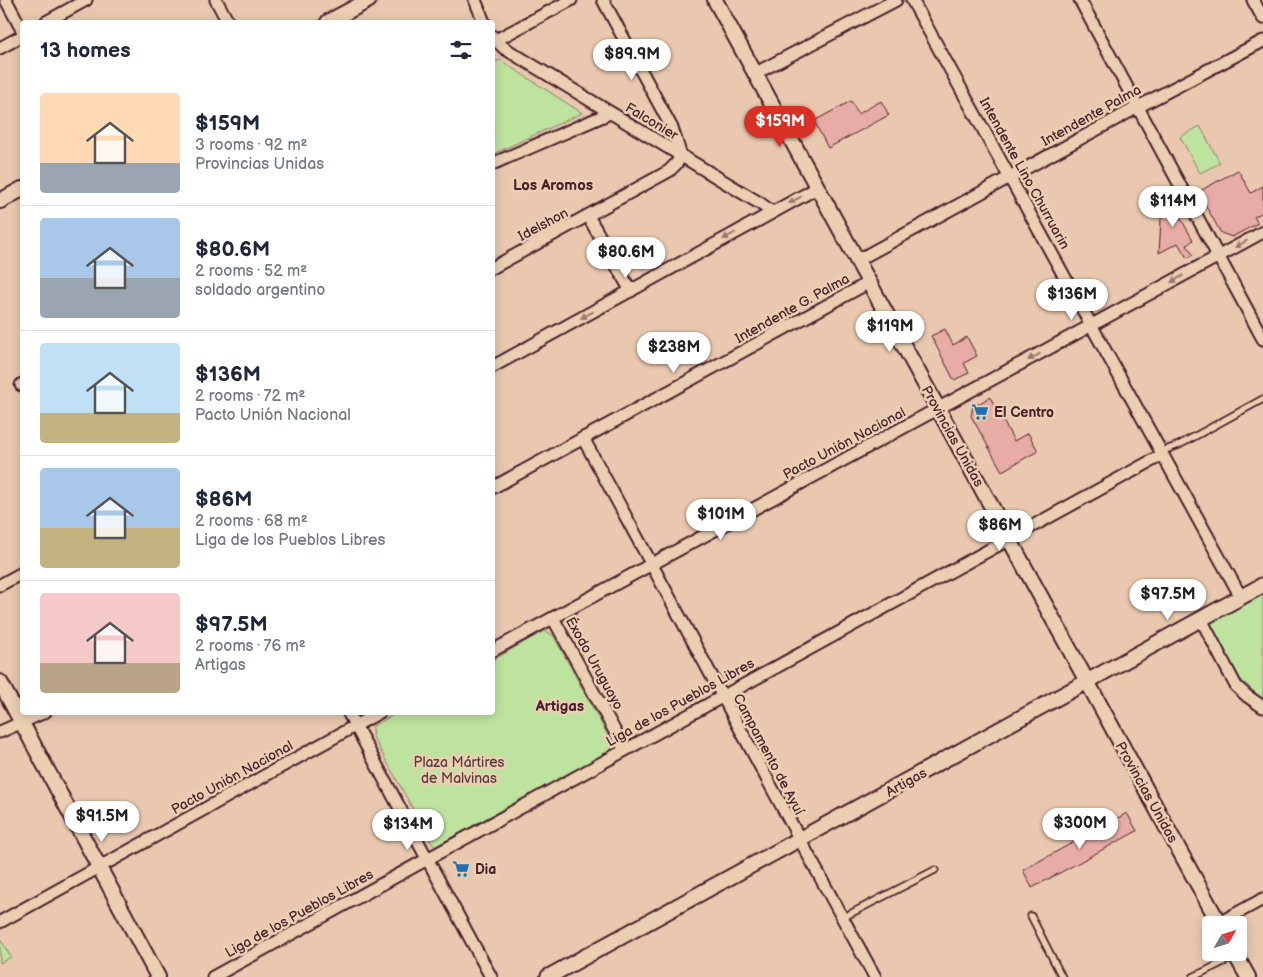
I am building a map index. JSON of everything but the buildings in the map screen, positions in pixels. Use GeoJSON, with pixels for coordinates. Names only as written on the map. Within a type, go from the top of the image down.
{"type":"FeatureCollection","features":[{"type":"Feature","properties":{"kind":"street"},"geometry":{"type":"LineString","coordinates":[[6,0],[20,26]]}},
{"type":"Feature","properties":{"kind":"street"},"geometry":{"type":"LineString","coordinates":[[50,20],[86,0]]}},
{"type":"Feature","properties":{"kind":"street"},"geometry":{"type":"LineString","coordinates":[[216,0],[227,20]]}},
{"type":"Feature","properties":{"kind":"street"},"geometry":{"type":"LineString","coordinates":[[332,20],[369,0]]}},
{"type":"Feature","properties":{"kind":"street"},"geometry":{"type":"LineString","coordinates":[[475,0],[483,20]]}},
{"type":"Feature","properties":{"kind":"street"},"geometry":{"type":"LineString","coordinates":[[495,38],[570,0]]}},
{"type":"Feature","properties":{"kind":"street"},"geometry":{"type":"LineString","coordinates":[[602,0],[672,128],[681,156]]}},
{"type":"Feature","properties":{"kind":"street","name":"Provincias Unidas"},"geometry":{"type":"LineString","coordinates":[[715,0],[1215,916]]}},
{"type":"Feature","properties":{"kind":"street"},"geometry":{"type":"LineString","coordinates":[[756,73],[896,0]]}},
{"type":"Feature","properties":{"kind":"street","name":"Intendente Lino Churruarin"},"geometry":{"type":"LineString","coordinates":[[912,0],[1241,597]]}},
{"type":"Feature","properties":{"kind":"street"},"geometry":{"type":"LineString","coordinates":[[1080,0],[1263,339]]}},
{"type":"Feature","properties":{"kind":"street"},"geometry":{"type":"LineString","coordinates":[[1253,0],[1263,18]]}},
{"type":"Feature","properties":{"kind":"street"},"geometry":{"type":"LineString","coordinates":[[0,48],[20,37]]}},
{"type":"Feature","properties":{"kind":"street","name":"Falconier"},"geometry":{"type":"LineString","coordinates":[[495,40],[504,48],[772,212]]}},
{"type":"Feature","properties":{"kind":"street","name":"Intendente Palma"},"geometry":{"type":"LineString","coordinates":[[856,261],[1138,106],[1263,41]]}},
{"type":"Feature","properties":{"kind":"street"},"geometry":{"type":"LineString","coordinates":[[495,163],[610,113]]}},
{"type":"Feature","properties":{"kind":"street","name":"Idelshon"},"geometry":{"type":"LineString","coordinates":[[495,266],[669,170],[681,156]]}},
{"type":"Feature","properties":{"kind":"street"},"geometry":{"type":"LineString","coordinates":[[495,364],[631,292],[817,188]]}},
{"type":"Feature","properties":{"kind":"street"},"geometry":{"type":"LineString","coordinates":[[0,201],[20,190]]}},
{"type":"Feature","properties":{"kind":"street"},"geometry":{"type":"LineString","coordinates":[[588,216],[631,292]]}},
{"type":"Feature","properties":{"kind":"street","name":"Pacto Unión Nacional"},"geometry":{"type":"LineString","coordinates":[[495,649],[1263,232]]}},
{"type":"Feature","properties":{"kind":"street","name":"Intendente G. Palma"},"geometry":{"type":"LineString","coordinates":[[495,486],[868,283]]}},
{"type":"Feature","properties":{"kind":"street","name":"Campamento de Ayuí"},"geometry":{"type":"LineString","coordinates":[[583,438],[799,840],[875,977]]}},
{"type":"Feature","properties":{"kind":"street","name":"Liga de los Pueblos Libres"},"geometry":{"type":"LineString","coordinates":[[213,977],[428,860],[1161,453]]}},
{"type":"Feature","properties":{"kind":"street"},"geometry":{"type":"LineString","coordinates":[[0,586],[20,574]]}},
{"type":"Feature","properties":{"kind":"street","name":"Artigas"},"geometry":{"type":"LineString","coordinates":[[548,977],[1263,585]]}},
{"type":"Feature","properties":{"kind":"street","name":"Éxodo Uruguayo"},"geometry":{"type":"LineString","coordinates":[[553,618],[625,750]]}},
{"type":"Feature","properties":{"kind":"street"},"geometry":{"type":"LineString","coordinates":[[1201,619],[1236,686],[1263,707]]}},
{"type":"Feature","properties":{"kind":"street"},"geometry":{"type":"LineString","coordinates":[[0,682],[158,977]]}},
{"type":"Feature","properties":{"kind":"street"},"geometry":{"type":"LineString","coordinates":[[0,732],[38,715]]}},
{"type":"Feature","properties":{"kind":"street"},"geometry":{"type":"LineString","coordinates":[[350,715],[491,977]]}},
{"type":"Feature","properties":{"kind":"street","name":"Pacto Unión Nacional"},"geometry":{"type":"LineString","coordinates":[[0,922],[375,715]]}},
{"type":"Feature","properties":{"kind":"street"},"geometry":{"type":"LineString","coordinates":[[1233,916],[1263,899]]}},
{"type":"Feature","properties":{"kind":"street"},"geometry":{"type":"LineString","coordinates":[[1239,961],[1248,977]]}},
{"type":"Feature","properties":{"kind":"lane"},"geometry":{"type":"LineString","coordinates":[[1161,453],[1263,399]]}},
{"type":"Feature","properties":{"kind":"lane"},"geometry":{"type":"LineString","coordinates":[[842,918],[935,870]]}},
{"type":"Feature","properties":{"kind":"lane"},"geometry":{"type":"LineString","coordinates":[[1031,916],[1062,977]]}},
{"type":"Feature","properties":{"kind":"lane"},"geometry":{"type":"LineString","coordinates":[[1193,977],[1222,961]]}},
{"type":"Feature","properties":{"kind":"green space"},"geometry":{"type":"Polygon","coordinates":[[[500,60],[582,113],[495,153],[495,62],[500,60]]]}},
{"type":"Feature","properties":{"kind":"green space"},"geometry":{"type":"Polygon","coordinates":[[[1200,126],[1220,163],[1200,173],[1180,137],[1200,126]]]}},
{"type":"Feature","properties":{"kind":"green space"},"geometry":{"type":"Polygon","coordinates":[[[1262,595],[1263,700],[1237,676],[1210,623],[1262,595]]]}},
{"type":"Feature","properties":{"kind":"green space","name":"Plaza Mártires de Malvinas"},"geometry":{"type":"Polygon","coordinates":[[[544,631],[553,635],[613,745],[609,755],[442,847],[433,845],[372,735],[373,726],[393,715],[495,715],[495,659],[544,631]]]}},
{"type":"Feature","properties":{"kind":"green space"},"geometry":{"type":"Polygon","coordinates":[[[0,939],[11,957],[0,963],[0,939]]]}},
{"type":"Feature","properties":{"kind":"place","name":"El Centro"},"geometry":{"type":"Point","coordinates":[980,412]}},
{"type":"Feature","properties":{"kind":"place","name":"Dia"},"geometry":{"type":"Point","coordinates":[461,869]}},
{"type":"Feature","properties":{"kind":"district","name":"Los Aromos"},"geometry":{"type":"Point","coordinates":[553,185]}},
{"type":"Feature","properties":{"kind":"district","name":"Artigas"},"geometry":{"type":"Point","coordinates":[560,706]}}]}
